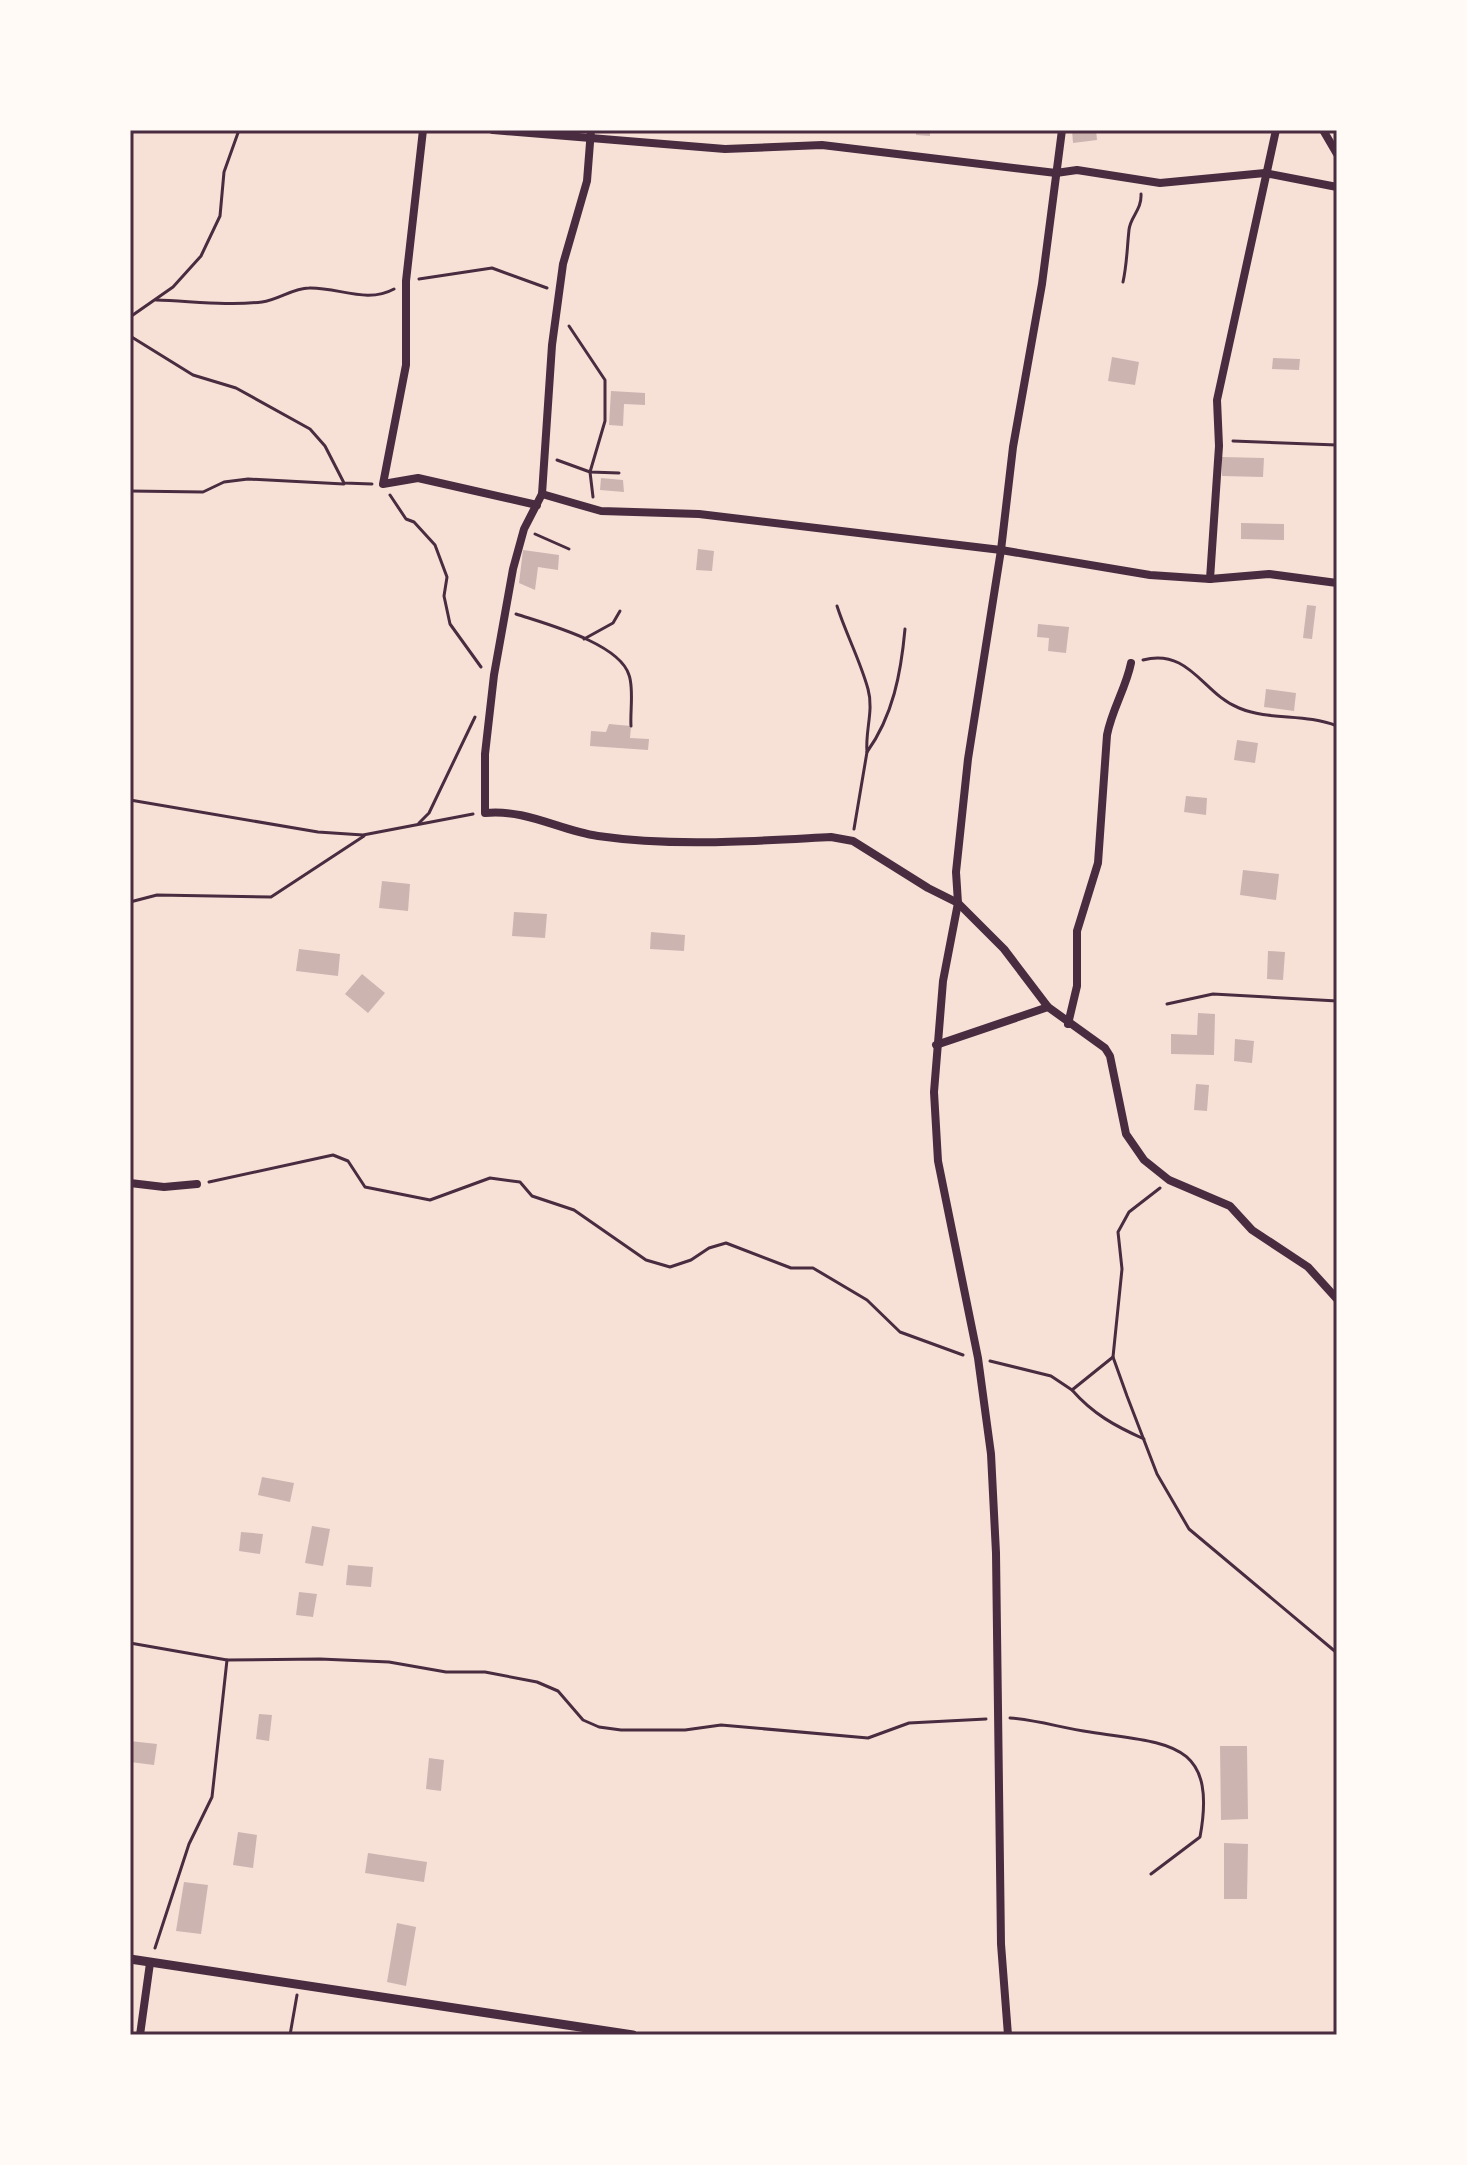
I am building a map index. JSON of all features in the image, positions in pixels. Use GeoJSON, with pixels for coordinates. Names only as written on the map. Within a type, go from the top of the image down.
{"type":"FeatureCollection","features":[{"type":"Feature","properties":{"kind":"street"},"geometry":{"type":"LineString","coordinates":[[423,130],[406,281],[406,365],[383,484],[418,478],[537,505]]}},
{"type":"Feature","properties":{"kind":"street"},"geometry":{"type":"LineString","coordinates":[[493,130],[591,135],[725,149],[822,145],[1056,173],[1077,170],[1140,182],[1265,173],[1337,187]]}},
{"type":"Feature","properties":{"kind":"street"},"geometry":{"type":"LineString","coordinates":[[1008,2035],[1001,1944],[992,1468],[978,1358],[938,1161],[936,1045],[943,981],[958,903],[956,872],[968,759],[1001,550],[1013,447],[1042,284],[1062,130]]}},
{"type":"Feature","properties":{"kind":"street"},"geometry":{"type":"LineString","coordinates":[[1210,579],[1219,446],[1217,400],[1276,130]]}},
{"type":"Feature","properties":{"kind":"street"},"geometry":{"type":"LineString","coordinates":[[1323,130],[1337,154]]}},
{"type":"Feature","properties":{"kind":"street"},"geometry":{"type":"LineString","coordinates":[[591,135],[587,181],[563,264],[552,345],[542,494],[524,529],[494,675],[485,754],[485,813],[508,810],[596,836],[661,841],[831,837],[853,841],[958,903],[1004,949],[1048,1007],[1110,1056],[1126,1134],[1144,1160],[1169,1180],[1230,1206],[1252,1230],[1308,1267],[1337,1299]]}},
{"type":"Feature","properties":{"kind":"street"},"geometry":{"type":"LineString","coordinates":[[542,494],[594,509],[628,514],[699,514],[1001,550],[1150,575],[1210,579],[1269,574],[1337,583]]}},
{"type":"Feature","properties":{"kind":"street"},"geometry":{"type":"LineString","coordinates":[[1068,1024],[1077,986],[1077,931],[1098,863],[1107,735],[1111,714],[1127,684],[1131,663]]}},
{"type":"Feature","properties":{"kind":"street"},"geometry":{"type":"LineString","coordinates":[[936,1045],[1048,1007]]}},
{"type":"Feature","properties":{"kind":"street"},"geometry":{"type":"LineString","coordinates":[[130,1183],[164,1187],[197,1184]]}},
{"type":"Feature","properties":{"kind":"street"},"geometry":{"type":"LineString","coordinates":[[130,1959],[633,2035]]}},
{"type":"Feature","properties":{"kind":"street"},"geometry":{"type":"LineString","coordinates":[[140,2035],[150,1963]]}},
{"type":"Feature","properties":{"kind":"path"},"geometry":{"type":"LineString","coordinates":[[130,317],[156,300],[201,256],[220,216],[224,172],[239,130]]}},
{"type":"Feature","properties":{"kind":"path"},"geometry":{"type":"LineString","coordinates":[[1123,282],[1130,248],[1129,227],[1141,208],[1140,182]]}},
{"type":"Feature","properties":{"kind":"path"},"geometry":{"type":"LineString","coordinates":[[156,300],[265,302],[304,288],[335,288],[361,296],[389,291],[406,281],[492,268],[560,294],[569,329],[605,380],[605,421],[590,472],[594,509]]}},
{"type":"Feature","properties":{"kind":"path"},"geometry":{"type":"LineString","coordinates":[[130,336],[193,375],[236,388],[310,429],[325,446],[344,483],[383,484]]}},
{"type":"Feature","properties":{"kind":"path"},"geometry":{"type":"LineString","coordinates":[[1219,446],[1228,441],[1337,445]]}},
{"type":"Feature","properties":{"kind":"path"},"geometry":{"type":"LineString","coordinates":[[545,446],[554,459],[590,472],[619,473]]}},
{"type":"Feature","properties":{"kind":"path"},"geometry":{"type":"LineString","coordinates":[[130,491],[203,492],[224,482],[248,479],[383,484]]}},
{"type":"Feature","properties":{"kind":"path"},"geometry":{"type":"LineString","coordinates":[[383,484],[406,519],[414,522],[435,545],[447,577],[444,596],[450,624],[478,665],[494,675]]}},
{"type":"Feature","properties":{"kind":"path"},"geometry":{"type":"LineString","coordinates":[[524,529],[569,549]]}},
{"type":"Feature","properties":{"kind":"path"},"geometry":{"type":"LineString","coordinates":[[837,606],[868,689],[871,709],[865,735],[867,752],[853,841]]}},
{"type":"Feature","properties":{"kind":"path"},"geometry":{"type":"LineString","coordinates":[[505,610],[584,639],[619,660],[629,675],[631,726]]}},
{"type":"Feature","properties":{"kind":"path"},"geometry":{"type":"LineString","coordinates":[[584,639],[613,623],[620,611]]}},
{"type":"Feature","properties":{"kind":"path"},"geometry":{"type":"LineString","coordinates":[[867,752],[882,732],[890,709],[905,629]]}},
{"type":"Feature","properties":{"kind":"path"},"geometry":{"type":"LineString","coordinates":[[1131,663],[1165,658],[1183,663],[1223,699],[1239,708],[1317,718],[1337,726]]}},
{"type":"Feature","properties":{"kind":"path"},"geometry":{"type":"LineString","coordinates":[[418,823],[429,813],[476,715]]}},
{"type":"Feature","properties":{"kind":"path"},"geometry":{"type":"LineString","coordinates":[[130,800],[318,832],[367,834],[485,813]]}},
{"type":"Feature","properties":{"kind":"path"},"geometry":{"type":"LineString","coordinates":[[130,902],[157,895],[271,897],[367,834]]}},
{"type":"Feature","properties":{"kind":"path"},"geometry":{"type":"LineString","coordinates":[[1167,1004],[1213,994],[1337,1001]]}},
{"type":"Feature","properties":{"kind":"path"},"geometry":{"type":"LineString","coordinates":[[197,1184],[333,1155],[348,1161],[365,1187],[419,1198],[438,1198],[490,1178],[520,1182],[532,1196],[574,1210],[646,1260],[670,1267],[726,1243],[791,1268],[813,1268],[867,1300],[900,1332],[949,1352],[1051,1376],[1110,1424],[1146,1440]]}},
{"type":"Feature","properties":{"kind":"path"},"geometry":{"type":"LineString","coordinates":[[1169,1180],[1129,1212],[1118,1232],[1122,1269],[1113,1357],[1157,1474],[1189,1529],[1337,1653]]}},
{"type":"Feature","properties":{"kind":"path"},"geometry":{"type":"LineString","coordinates":[[1072,1390],[1113,1357]]}},
{"type":"Feature","properties":{"kind":"path"},"geometry":{"type":"LineString","coordinates":[[130,1643],[227,1660],[389,1662],[446,1672],[485,1672],[558,1691],[583,1720],[599,1727],[621,1730],[685,1730],[721,1725],[868,1738],[909,1723],[998,1718],[1034,1720],[1089,1732],[1141,1738],[1172,1746],[1202,1775],[1204,1814],[1200,1837],[1151,1874]]}},
{"type":"Feature","properties":{"kind":"path"},"geometry":{"type":"LineString","coordinates":[[150,1963],[189,1844],[212,1797],[227,1660]]}},
{"type":"Feature","properties":{"kind":"path"},"geometry":{"type":"LineString","coordinates":[[290,2035],[298,1984]]}},
{"type":"Feature","properties":{"kind":"building"},"geometry":{"type":"Polygon","coordinates":[[[916,130],[930,130],[930,136],[916,135],[916,130]]]}},
{"type":"Feature","properties":{"kind":"building"},"geometry":{"type":"Polygon","coordinates":[[[1072,130],[1096,130],[1097,140],[1073,143],[1072,130]]]}},
{"type":"Feature","properties":{"kind":"building"},"geometry":{"type":"Polygon","coordinates":[[[1112,357],[1139,362],[1135,385],[1108,381],[1112,357]]]}},
{"type":"Feature","properties":{"kind":"building"},"geometry":{"type":"Polygon","coordinates":[[[1273,358],[1300,359],[1299,370],[1272,369],[1273,358]]]}},
{"type":"Feature","properties":{"kind":"building"},"geometry":{"type":"Polygon","coordinates":[[[611,391],[645,393],[645,405],[624,404],[623,426],[609,425],[611,391]]]}},
{"type":"Feature","properties":{"kind":"building"},"geometry":{"type":"Polygon","coordinates":[[[1222,457],[1264,458],[1263,477],[1222,476],[1222,457]]]}},
{"type":"Feature","properties":{"kind":"building"},"geometry":{"type":"Polygon","coordinates":[[[601,478],[623,480],[624,492],[600,490],[601,478]]]}},
{"type":"Feature","properties":{"kind":"building"},"geometry":{"type":"Polygon","coordinates":[[[1241,523],[1284,524],[1284,540],[1241,539],[1241,523]]]}},
{"type":"Feature","properties":{"kind":"building"},"geometry":{"type":"Polygon","coordinates":[[[698,549],[714,551],[712,571],[696,570],[698,549]]]}},
{"type":"Feature","properties":{"kind":"building"},"geometry":{"type":"Polygon","coordinates":[[[523,550],[559,555],[558,570],[538,567],[535,590],[519,583],[523,550]]]}},
{"type":"Feature","properties":{"kind":"building"},"geometry":{"type":"Polygon","coordinates":[[[1307,605],[1316,606],[1312,639],[1303,638],[1307,605]]]}},
{"type":"Feature","properties":{"kind":"building"},"geometry":{"type":"Polygon","coordinates":[[[1038,624],[1069,627],[1066,653],[1048,651],[1049,638],[1037,637],[1038,624]]]}},
{"type":"Feature","properties":{"kind":"building"},"geometry":{"type":"Polygon","coordinates":[[[1266,689],[1296,693],[1294,711],[1264,707],[1266,689]]]}},
{"type":"Feature","properties":{"kind":"building"},"geometry":{"type":"Polygon","coordinates":[[[609,724],[631,726],[630,738],[649,739],[648,750],[590,746],[591,731],[606,732],[609,724]]]}},
{"type":"Feature","properties":{"kind":"building"},"geometry":{"type":"Polygon","coordinates":[[[1237,740],[1258,743],[1255,763],[1234,760],[1237,740]]]}},
{"type":"Feature","properties":{"kind":"building"},"geometry":{"type":"Polygon","coordinates":[[[1186,796],[1207,798],[1206,815],[1184,812],[1186,796]]]}},
{"type":"Feature","properties":{"kind":"building"},"geometry":{"type":"Polygon","coordinates":[[[1243,870],[1279,874],[1276,900],[1240,895],[1243,870]]]}},
{"type":"Feature","properties":{"kind":"building"},"geometry":{"type":"Polygon","coordinates":[[[382,881],[410,884],[408,911],[379,908],[382,881]]]}},
{"type":"Feature","properties":{"kind":"building"},"geometry":{"type":"Polygon","coordinates":[[[514,912],[547,914],[545,938],[512,936],[514,912]]]}},
{"type":"Feature","properties":{"kind":"building"},"geometry":{"type":"Polygon","coordinates":[[[651,932],[685,935],[684,951],[650,949],[651,932]]]}},
{"type":"Feature","properties":{"kind":"building"},"geometry":{"type":"Polygon","coordinates":[[[299,949],[340,954],[338,976],[296,971],[299,949]]]}},
{"type":"Feature","properties":{"kind":"building"},"geometry":{"type":"Polygon","coordinates":[[[1268,951],[1285,952],[1283,980],[1267,979],[1268,951]]]}},
{"type":"Feature","properties":{"kind":"building"},"geometry":{"type":"Polygon","coordinates":[[[362,974],[385,993],[368,1013],[345,994],[362,974]]]}},
{"type":"Feature","properties":{"kind":"building"},"geometry":{"type":"Polygon","coordinates":[[[1198,1013],[1215,1014],[1214,1055],[1171,1054],[1171,1034],[1197,1035],[1198,1013]]]}},
{"type":"Feature","properties":{"kind":"building"},"geometry":{"type":"Polygon","coordinates":[[[1235,1039],[1254,1041],[1252,1063],[1234,1061],[1235,1039]]]}},
{"type":"Feature","properties":{"kind":"building"},"geometry":{"type":"Polygon","coordinates":[[[1196,1084],[1209,1085],[1207,1111],[1194,1110],[1196,1084]]]}},
{"type":"Feature","properties":{"kind":"building"},"geometry":{"type":"Polygon","coordinates":[[[262,1477],[294,1483],[290,1502],[258,1495],[262,1477]]]}},
{"type":"Feature","properties":{"kind":"building"},"geometry":{"type":"Polygon","coordinates":[[[312,1526],[330,1529],[323,1566],[305,1563],[312,1526]]]}},
{"type":"Feature","properties":{"kind":"building"},"geometry":{"type":"Polygon","coordinates":[[[241,1532],[263,1534],[260,1554],[239,1551],[241,1532]]]}},
{"type":"Feature","properties":{"kind":"building"},"geometry":{"type":"Polygon","coordinates":[[[348,1565],[373,1567],[371,1587],[346,1585],[348,1565]]]}},
{"type":"Feature","properties":{"kind":"building"},"geometry":{"type":"Polygon","coordinates":[[[299,1592],[317,1594],[313,1617],[296,1615],[299,1592]]]}},
{"type":"Feature","properties":{"kind":"building"},"geometry":{"type":"Polygon","coordinates":[[[259,1714],[272,1715],[269,1741],[256,1739],[259,1714]]]}},
{"type":"Feature","properties":{"kind":"building"},"geometry":{"type":"Polygon","coordinates":[[[130,1741],[157,1744],[154,1765],[130,1762],[130,1741]]]}},
{"type":"Feature","properties":{"kind":"building"},"geometry":{"type":"Polygon","coordinates":[[[1220,1746],[1247,1746],[1248,1819],[1221,1820],[1220,1746]]]}},
{"type":"Feature","properties":{"kind":"building"},"geometry":{"type":"Polygon","coordinates":[[[429,1758],[444,1760],[441,1791],[426,1789],[429,1758]]]}},
{"type":"Feature","properties":{"kind":"building"},"geometry":{"type":"Polygon","coordinates":[[[238,1832],[257,1835],[253,1868],[233,1865],[238,1832]]]}},
{"type":"Feature","properties":{"kind":"building"},"geometry":{"type":"Polygon","coordinates":[[[1224,1843],[1248,1844],[1247,1899],[1224,1899],[1224,1843]]]}},
{"type":"Feature","properties":{"kind":"building"},"geometry":{"type":"Polygon","coordinates":[[[368,1853],[427,1862],[424,1882],[365,1873],[368,1853]]]}},
{"type":"Feature","properties":{"kind":"building"},"geometry":{"type":"Polygon","coordinates":[[[184,1882],[208,1885],[201,1934],[176,1931],[184,1882]]]}},
{"type":"Feature","properties":{"kind":"building"},"geometry":{"type":"Polygon","coordinates":[[[397,1923],[416,1927],[406,1986],[387,1982],[397,1923]]]}}]}
